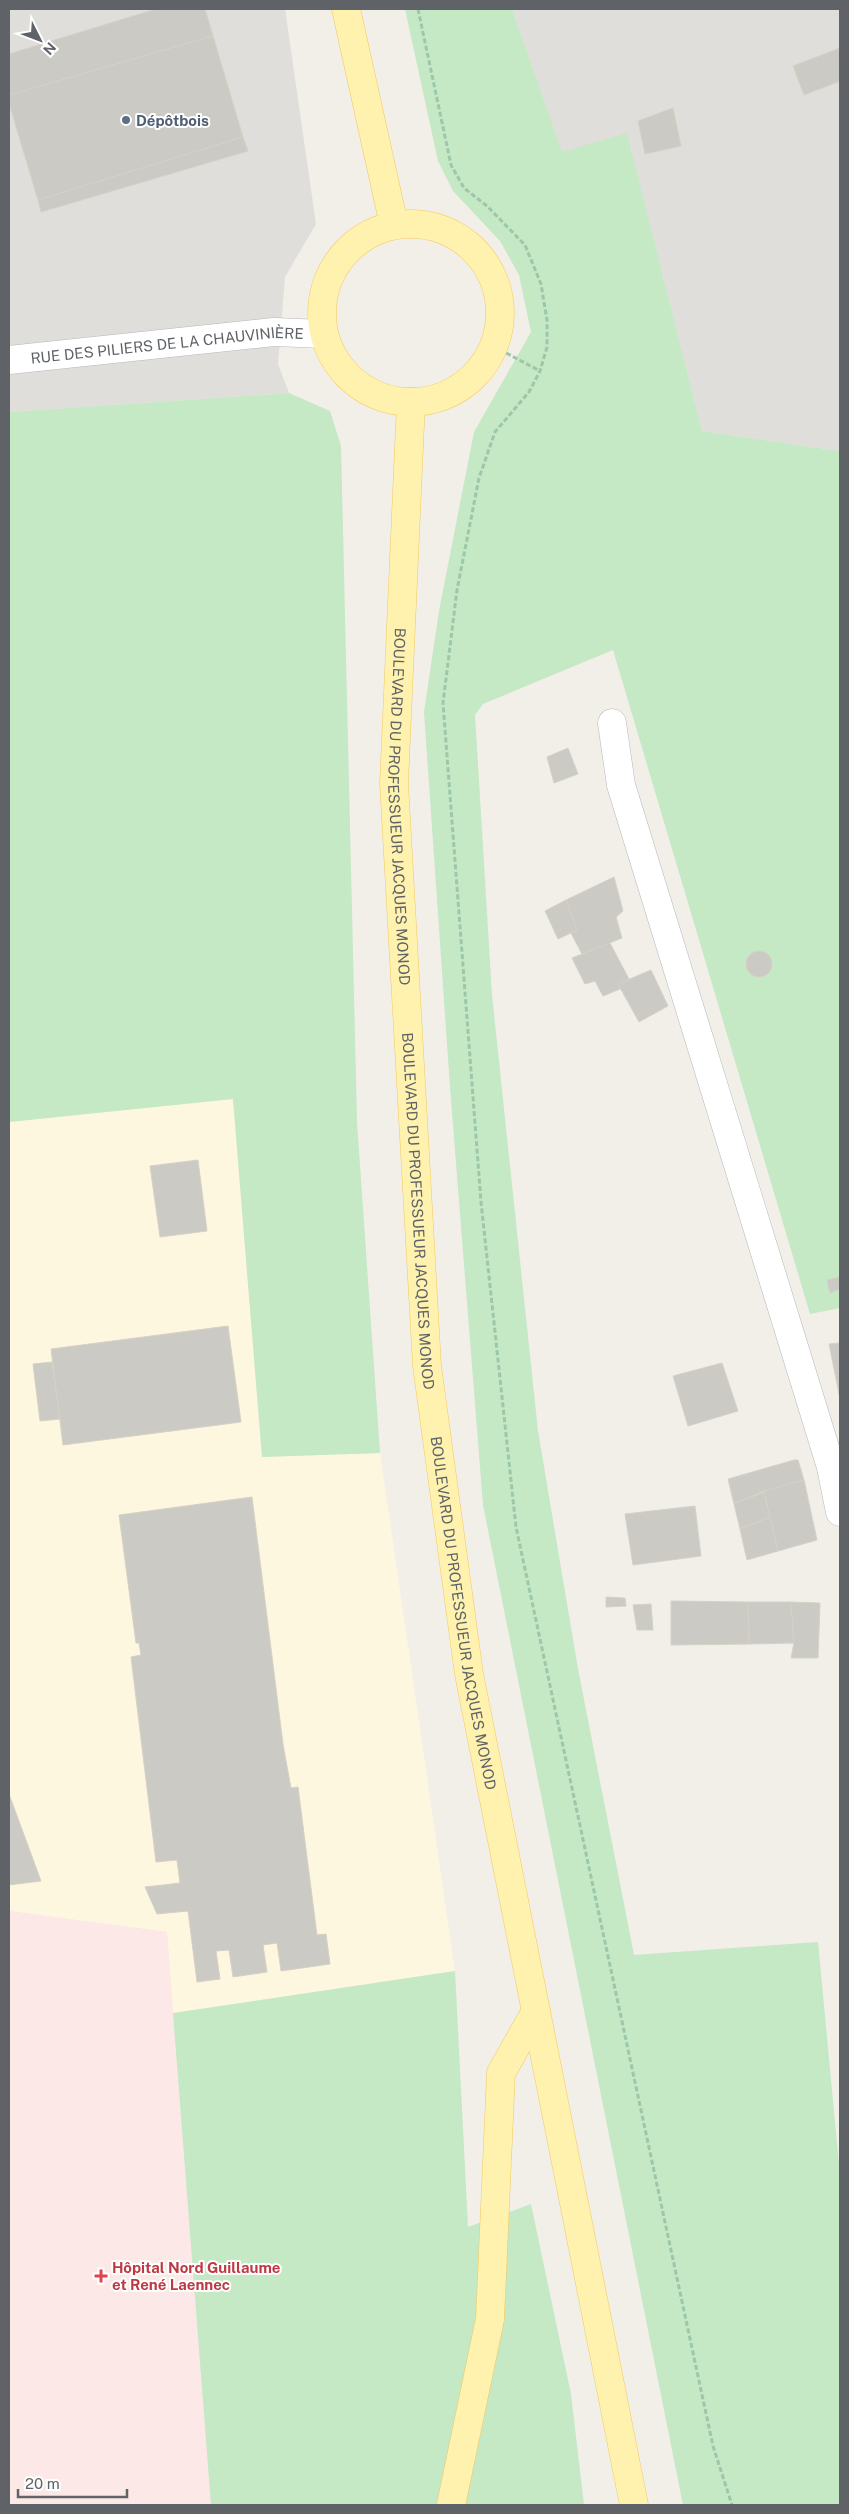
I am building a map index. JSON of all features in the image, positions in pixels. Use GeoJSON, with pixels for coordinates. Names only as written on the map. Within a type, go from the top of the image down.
{"type":"FeatureCollection","features":[{"type":"Feature","properties":{"kind":"main road"},"geometry":{"type":"LineString","coordinates":[[346,9],[394,225]]}},
{"type":"Feature","properties":{"kind":"main road"},"geometry":{"type":"LineString","coordinates":[[424,224],[452,233],[476,251],[492,275],[500,304],[498,333],[487,361],[467,383],[441,397],[412,402],[382,398],[356,384],[336,361],[324,334],[322,305],[329,278],[344,253],[367,235],[394,225],[424,224]]}},
{"type":"Feature","properties":{"kind":"main road","name":"BOULEVARD DU PROFESSUEUR JACQUES MONOD"},"geometry":{"type":"LineString","coordinates":[[412,402],[394,783],[427,1366],[468,1674],[634,2505]]}},
{"type":"Feature","properties":{"kind":"main road"},"geometry":{"type":"LineString","coordinates":[[451,2505],[490,2319],[501,2073],[536,2011]]}},
{"type":"Feature","properties":{"kind":"street","name":"RUE DES PILIERS DE LA CHAUVINIÈRE"},"geometry":{"type":"LineString","coordinates":[[9,360],[274,332],[324,334]]}},
{"type":"Feature","properties":{"kind":"street"},"geometry":{"type":"LineString","coordinates":[[612,723],[621,785],[831,1467],[840,1512]]}},
{"type":"Feature","properties":{"kind":"path"},"geometry":{"type":"LineString","coordinates":[[418,9],[451,165],[464,188],[487,206],[525,245],[541,284],[547,320],[547,346],[540,371],[529,392],[495,432],[479,478],[457,590],[443,703],[481,1202],[516,1527],[713,2446],[732,2505]]}},
{"type":"Feature","properties":{"kind":"path"},"geometry":{"type":"LineString","coordinates":[[493,346],[540,371]]}},
{"type":"Feature","properties":{"kind":"shaded area"},"geometry":{"type":"Polygon","coordinates":[[[9,9],[285,9],[316,224],[285,277],[278,364],[289,393],[9,412],[9,9]]]}},
{"type":"Feature","properties":{"kind":"shaded area"},"geometry":{"type":"Polygon","coordinates":[[[512,9],[840,9],[840,451],[702,431],[627,134],[562,153],[512,9]]]}},
{"type":"Feature","properties":{"kind":"shaded area"},"geometry":{"type":"Polygon","coordinates":[[[233,1099],[262,1457],[380,1453],[455,1971],[173,2013],[167,1932],[9,1911],[9,1122],[233,1099]]]}},
{"type":"Feature","properties":{"kind":"shaded area","name":"Hôpital Nord Guillaume et René Laennec"},"geometry":{"type":"Polygon","coordinates":[[[9,1911],[167,1932],[211,2505],[9,2505],[9,1911]]]}},
{"type":"Feature","properties":{"kind":"green space"},"geometry":{"type":"Polygon","coordinates":[[[405,9],[512,9],[562,152],[627,133],[702,431],[840,451],[840,1308],[810,1314],[613,650],[483,704],[475,715],[492,995],[538,1431],[578,1669],[634,1955],[818,1942],[840,2175],[840,2505],[683,2505],[483,1505],[450,1087],[424,712],[439,611],[474,432],[531,332],[519,275],[500,241],[453,191],[438,161],[405,9]]]}},
{"type":"Feature","properties":{"kind":"green space"},"geometry":{"type":"Polygon","coordinates":[[[289,393],[330,411],[341,446],[357,1122],[380,1453],[262,1457],[233,1099],[9,1122],[9,412],[289,393]]]}},
{"type":"Feature","properties":{"kind":"green space"},"geometry":{"type":"Polygon","coordinates":[[[455,1971],[468,2227],[531,2204],[571,2394],[584,2505],[211,2505],[173,2013],[455,1971]]]}},
{"type":"Feature","properties":{"kind":"building"},"geometry":{"type":"Polygon","coordinates":[[[156,9],[205,9],[213,36],[9,95],[9,54],[156,9]]]}},
{"type":"Feature","properties":{"kind":"building","name":"Dépôtbois"},"geometry":{"type":"Polygon","coordinates":[[[213,36],[243,137],[38,200],[9,103],[9,95],[213,36]]]}},
{"type":"Feature","properties":{"kind":"building"},"geometry":{"type":"Polygon","coordinates":[[[840,48],[840,81],[804,95],[793,66],[840,48]]]}},
{"type":"Feature","properties":{"kind":"building"},"geometry":{"type":"Polygon","coordinates":[[[673,108],[681,146],[645,154],[638,121],[673,108]]]}},
{"type":"Feature","properties":{"kind":"building"},"geometry":{"type":"Polygon","coordinates":[[[243,137],[248,151],[41,212],[38,200],[243,137]]]}},
{"type":"Feature","properties":{"kind":"building"},"geometry":{"type":"Polygon","coordinates":[[[568,748],[578,774],[554,783],[547,757],[568,748]]]}},
{"type":"Feature","properties":{"kind":"building"},"geometry":{"type":"Polygon","coordinates":[[[614,877],[623,911],[616,917],[622,938],[582,954],[571,933],[577,930],[566,900],[614,877]]]}},
{"type":"Feature","properties":{"kind":"building"},"geometry":{"type":"Polygon","coordinates":[[[566,900],[577,930],[558,939],[545,911],[566,900]]]}},
{"type":"Feature","properties":{"kind":"building"},"geometry":{"type":"Polygon","coordinates":[[[610,943],[629,979],[618,984],[620,989],[603,996],[595,981],[585,984],[572,958],[610,943]]]}},
{"type":"Feature","properties":{"kind":"building"},"geometry":{"type":"Polygon","coordinates":[[[759,951],[768,955],[772,964],[768,973],[759,977],[750,973],[746,964],[750,955],[759,951]]]}},
{"type":"Feature","properties":{"kind":"building"},"geometry":{"type":"Polygon","coordinates":[[[651,970],[668,1006],[639,1022],[618,984],[651,970]]]}},
{"type":"Feature","properties":{"kind":"building"},"geometry":{"type":"Polygon","coordinates":[[[198,1160],[207,1231],[160,1237],[150,1166],[198,1160]]]}},
{"type":"Feature","properties":{"kind":"building"},"geometry":{"type":"Polygon","coordinates":[[[840,1277],[840,1289],[830,1293],[827,1280],[840,1277]]]}},
{"type":"Feature","properties":{"kind":"building"},"geometry":{"type":"Polygon","coordinates":[[[228,1326],[241,1422],[63,1445],[51,1349],[228,1326]]]}},
{"type":"Feature","properties":{"kind":"building"},"geometry":{"type":"Polygon","coordinates":[[[840,1343],[840,1399],[829,1344],[840,1343]]]}},
{"type":"Feature","properties":{"kind":"building"},"geometry":{"type":"Polygon","coordinates":[[[52,1362],[60,1419],[40,1421],[33,1364],[52,1362]]]}},
{"type":"Feature","properties":{"kind":"building"},"geometry":{"type":"Polygon","coordinates":[[[722,1363],[738,1411],[688,1426],[673,1376],[722,1363]]]}},
{"type":"Feature","properties":{"kind":"building"},"geometry":{"type":"Polygon","coordinates":[[[798,1460],[804,1480],[764,1491],[734,1504],[728,1479],[798,1460]]]}},
{"type":"Feature","properties":{"kind":"building"},"geometry":{"type":"Polygon","coordinates":[[[804,1480],[817,1540],[778,1551],[764,1491],[804,1480]]]}},
{"type":"Feature","properties":{"kind":"building"},"geometry":{"type":"Polygon","coordinates":[[[764,1492],[770,1517],[740,1529],[734,1504],[764,1492]]]}},
{"type":"Feature","properties":{"kind":"building"},"geometry":{"type":"Polygon","coordinates":[[[252,1497],[283,1744],[291,1788],[298,1787],[317,1935],[326,1934],[330,1964],[281,1971],[277,1943],[263,1945],[267,1972],[233,1977],[229,1950],[216,1951],[220,1979],[197,1982],[188,1911],[157,1914],[145,1887],[180,1883],[177,1860],[156,1862],[131,1657],[141,1655],[139,1643],[136,1643],[119,1515],[252,1497]]]}},
{"type":"Feature","properties":{"kind":"building"},"geometry":{"type":"Polygon","coordinates":[[[695,1506],[701,1556],[633,1565],[625,1514],[695,1506]]]}},
{"type":"Feature","properties":{"kind":"building"},"geometry":{"type":"Polygon","coordinates":[[[770,1517],[778,1551],[747,1560],[740,1529],[770,1517]]]}},
{"type":"Feature","properties":{"kind":"building"},"geometry":{"type":"Polygon","coordinates":[[[606,1597],[625,1598],[626,1606],[606,1607],[606,1597]]]}},
{"type":"Feature","properties":{"kind":"building"},"geometry":{"type":"Polygon","coordinates":[[[671,1601],[748,1602],[749,1644],[671,1645],[671,1601]]]}},
{"type":"Feature","properties":{"kind":"building"},"geometry":{"type":"Polygon","coordinates":[[[748,1602],[791,1602],[794,1643],[749,1644],[748,1602]]]}},
{"type":"Feature","properties":{"kind":"building"},"geometry":{"type":"Polygon","coordinates":[[[791,1602],[820,1603],[818,1658],[791,1658],[794,1643],[791,1602]]]}},
{"type":"Feature","properties":{"kind":"building"},"geometry":{"type":"Polygon","coordinates":[[[651,1604],[653,1630],[637,1630],[633,1605],[651,1604]]]}},
{"type":"Feature","properties":{"kind":"building"},"geometry":{"type":"Polygon","coordinates":[[[9,1794],[41,1881],[9,1885],[9,1794]]]}},
{"type":"Feature","properties":{"kind":"place","name":"Dépôtbois"},"geometry":{"type":"Point","coordinates":[126,120]}},
{"type":"Feature","properties":{"kind":"place","name":"Hôpital Nord Guillaume et René Laennec"},"geometry":{"type":"Point","coordinates":[101,2276]}}]}
